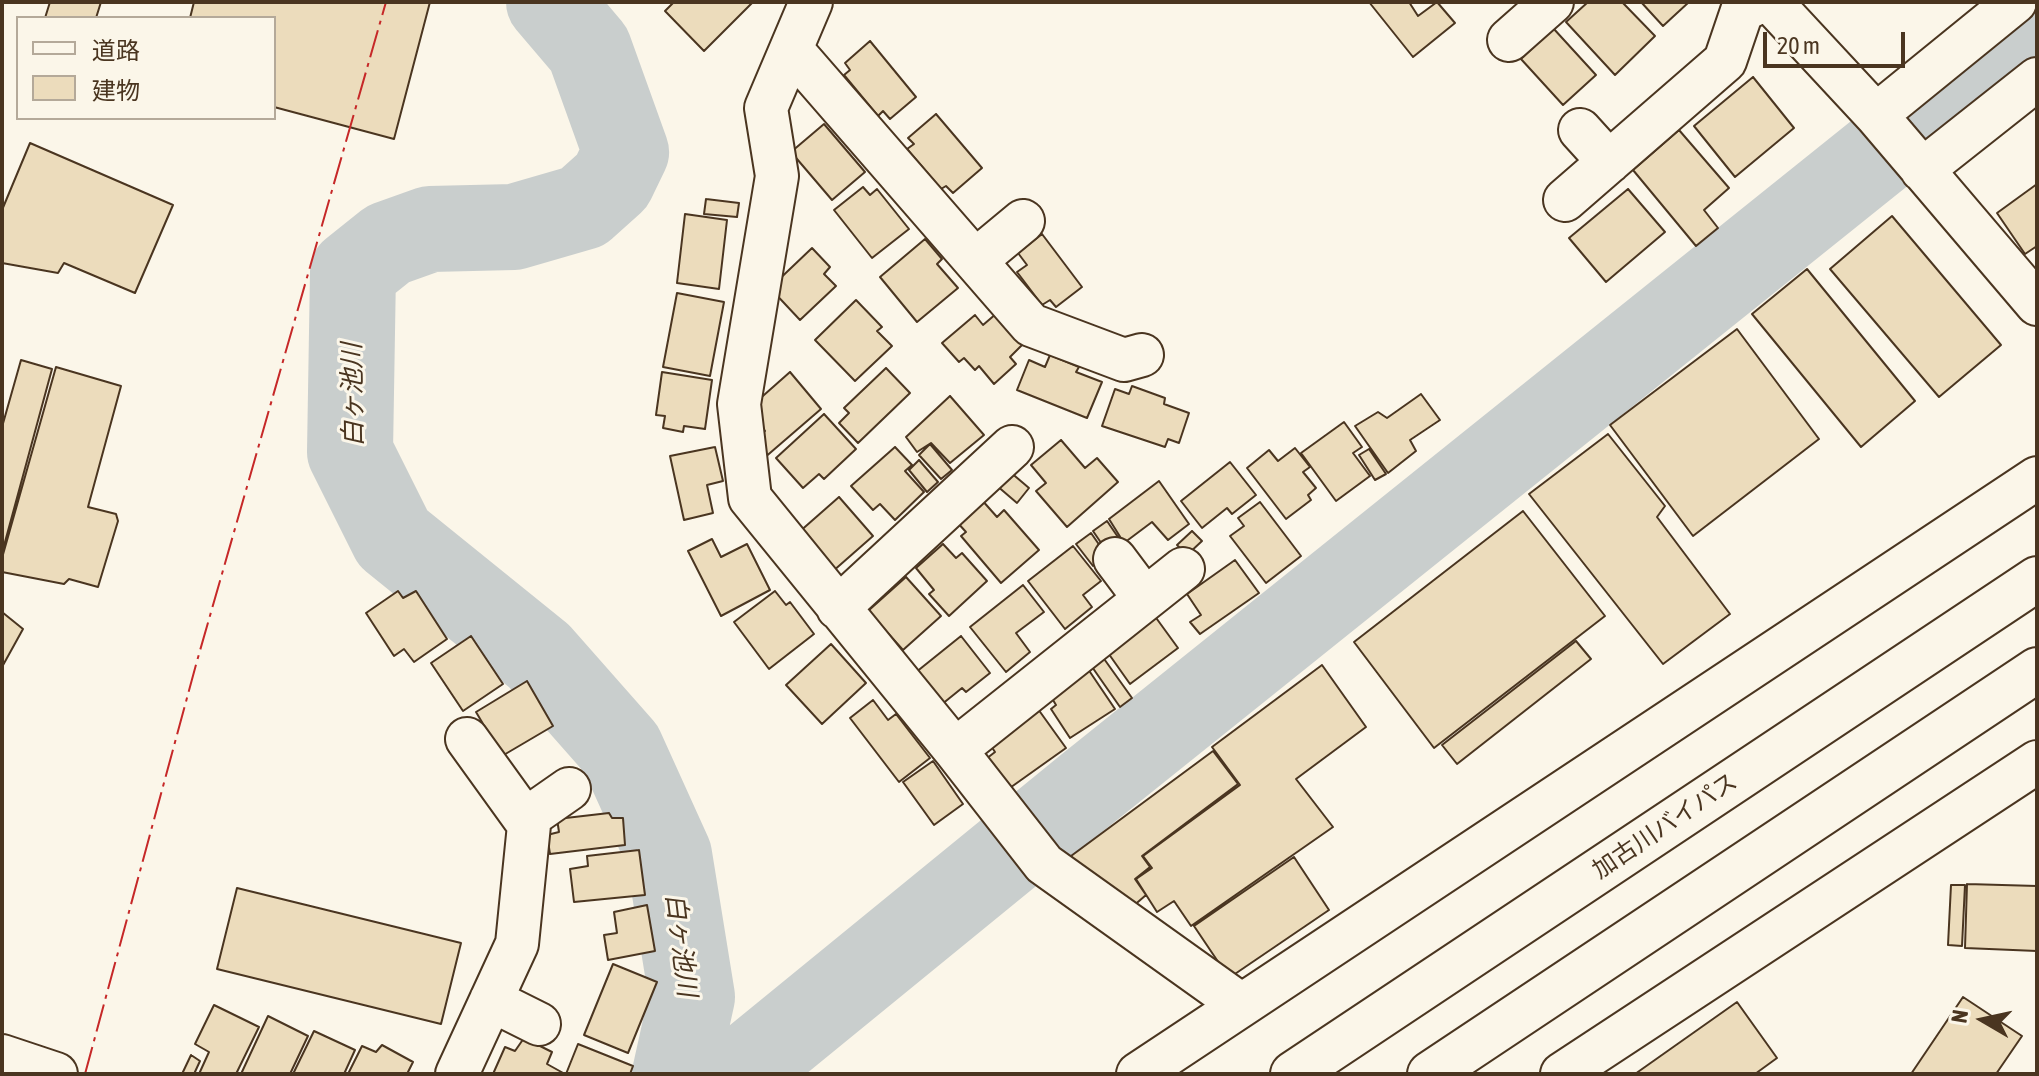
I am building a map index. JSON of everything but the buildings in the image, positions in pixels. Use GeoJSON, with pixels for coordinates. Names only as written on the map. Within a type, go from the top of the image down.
{"type":"FeatureCollection","features":[{"type":"Feature","properties":{"kind":"highway","name":"加古川バイパス"},"geometry":{"type":"LineString","coordinates":[[1293,1074],[2037,579]]}},
{"type":"Feature","properties":{"kind":"highway"},"geometry":{"type":"LineString","coordinates":[[1430,1074],[2037,670]]}},
{"type":"Feature","properties":{"kind":"street"},"geometry":{"type":"LineString","coordinates":[[811,2],[766,108],[777,176],[739,404],[750,498],[1044,864],[1240,1004]]}},
{"type":"Feature","properties":{"kind":"street"},"geometry":{"type":"LineString","coordinates":[[1509,40],[1552,2]]}},
{"type":"Feature","properties":{"kind":"street"},"geometry":{"type":"LineString","coordinates":[[1565,200],[1725,61],[1742,11],[1759,2]]}},
{"type":"Feature","properties":{"kind":"street"},"geometry":{"type":"LineString","coordinates":[[1771,2],[1876,115],[2037,304]]}},
{"type":"Feature","properties":{"kind":"street"},"geometry":{"type":"LineString","coordinates":[[1876,115],[2015,2]]}},
{"type":"Feature","properties":{"kind":"street"},"geometry":{"type":"LineString","coordinates":[[791,49],[1031,325],[1124,360],[1142,355]]}},
{"type":"Feature","properties":{"kind":"street"},"geometry":{"type":"LineString","coordinates":[[1922,170],[2037,79]]}},
{"type":"Feature","properties":{"kind":"street"},"geometry":{"type":"LineString","coordinates":[[1580,130],[1609,162]]}},
{"type":"Feature","properties":{"kind":"street"},"geometry":{"type":"LineString","coordinates":[[976,260],[1023,221]]}},
{"type":"Feature","properties":{"kind":"street"},"geometry":{"type":"LineString","coordinates":[[838,608],[1012,447]]}},
{"type":"Feature","properties":{"kind":"street"},"geometry":{"type":"LineString","coordinates":[[1138,1074],[2037,478]]}},
{"type":"Feature","properties":{"kind":"street"},"geometry":{"type":"LineString","coordinates":[[1115,559],[1145,599]]}},
{"type":"Feature","properties":{"kind":"street"},"geometry":{"type":"LineString","coordinates":[[955,750],[1183,569]]}},
{"type":"Feature","properties":{"kind":"street"},"geometry":{"type":"LineString","coordinates":[[457,1074],[517,944],[529,825],[467,739]]}},
{"type":"Feature","properties":{"kind":"street"},"geometry":{"type":"LineString","coordinates":[[1562,1074],[2037,762]]}},
{"type":"Feature","properties":{"kind":"street"},"geometry":{"type":"LineString","coordinates":[[526,819],[569,789]]}},
{"type":"Feature","properties":{"kind":"street"},"geometry":{"type":"LineString","coordinates":[[491,1000],[539,1024]]}},
{"type":"Feature","properties":{"kind":"street"},"geometry":{"type":"LineString","coordinates":[[2,1056],[56,1074]]}},
{"type":"Feature","properties":{"kind":"waterway","name":"白ヶ池川"},"geometry":{"type":"LineString","coordinates":[[549,2],[589,49],[626,152],[612,181],[583,207],[514,227],[430,229],[388,244],[353,272],[350,452],[393,538],[539,656],[621,749],[669,855],[692,997],[675,1074]]}},
{"type":"Feature","properties":{"kind":"waterway"},"geometry":{"type":"LineString","coordinates":[[738,1074],[1087,789],[2037,27]]}},
{"type":"Feature","properties":{"kind":"power"},"geometry":{"type":"LineString","coordinates":[[85,1074],[197,661],[386,2]]}}]}
